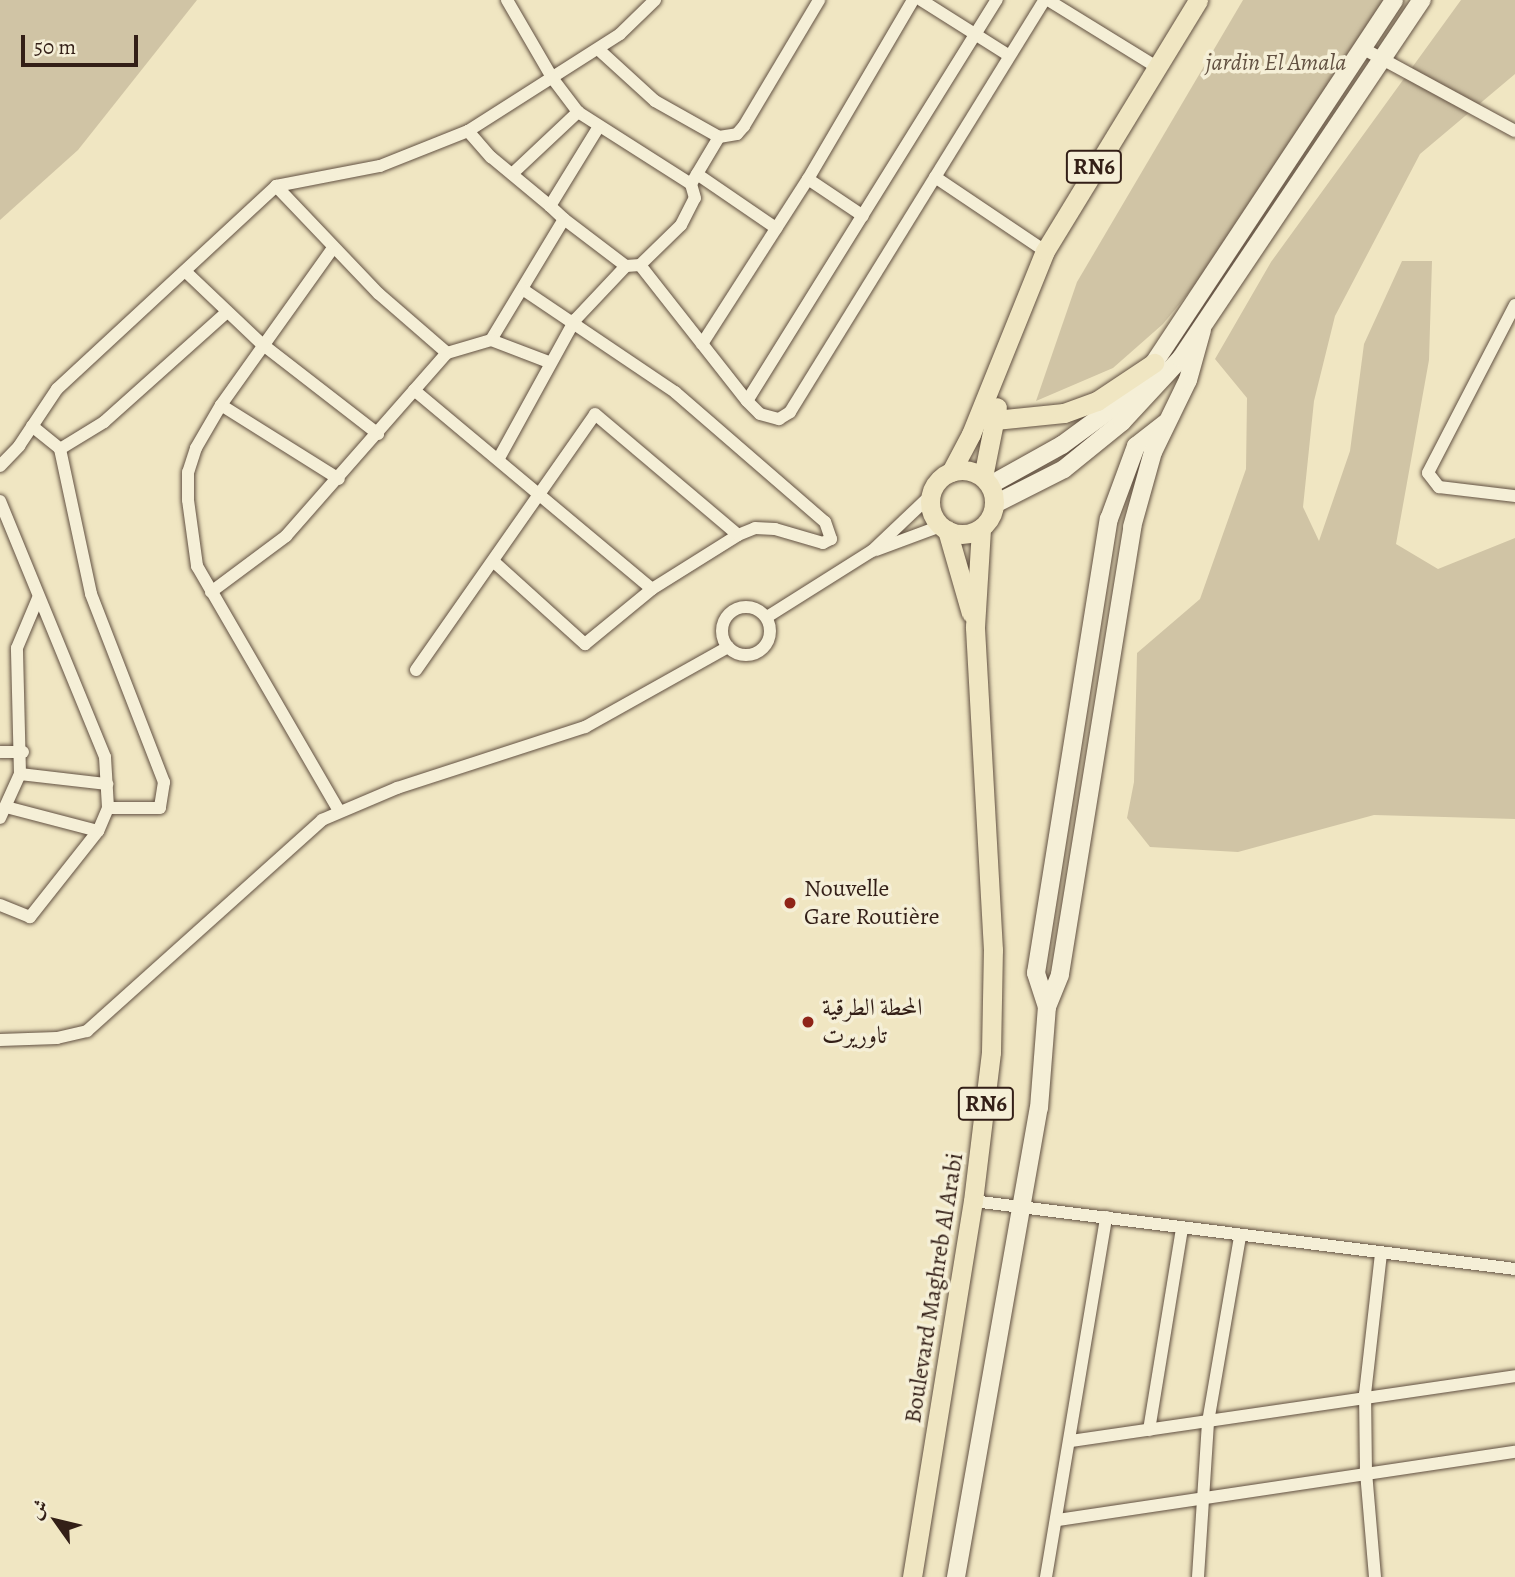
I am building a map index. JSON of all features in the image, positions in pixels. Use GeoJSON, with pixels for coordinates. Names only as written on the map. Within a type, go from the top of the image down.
{"type":"FeatureCollection","features":[{"type":"Feature","properties":{"kind":"main road","name":"RN6"},"geometry":{"type":"LineString","coordinates":[[944,528],[933,515],[931,495],[938,481],[951,472],[971,434],[1045,251],[1198,0]]}},
{"type":"Feature","properties":{"kind":"main road","name":"RN6"},"geometry":{"type":"LineString","coordinates":[[981,528],[989,489],[995,420],[1007,344]]}},
{"type":"Feature","properties":{"kind":"main road"},"geometry":{"type":"LineString","coordinates":[[995,420],[1029,420],[1086,405],[1127,384],[1154,363]]}},
{"type":"Feature","properties":{"kind":"main road"},"geometry":{"type":"LineString","coordinates":[[951,472],[968,470],[989,489]]}},
{"type":"Feature","properties":{"kind":"main road"},"geometry":{"type":"LineString","coordinates":[[944,528],[970,533],[981,528]]}},
{"type":"Feature","properties":{"kind":"main road","name":"Boulevard Maghreb Al Arabi"},"geometry":{"type":"LineString","coordinates":[[944,528],[975,627]]}},
{"type":"Feature","properties":{"kind":"main road","name":"Boulevard Maghreb Al Arabi"},"geometry":{"type":"LineString","coordinates":[[912,1577],[973,1202],[993,996],[975,627],[981,528]]}},
{"type":"Feature","properties":{"kind":"street"},"geometry":{"type":"LineString","coordinates":[[507,0],[553,79],[578,113],[598,128],[694,179],[776,228]]}},
{"type":"Feature","properties":{"kind":"street"},"geometry":{"type":"LineString","coordinates":[[0,466],[71,375],[186,272],[276,186],[380,166],[468,131],[598,49],[655,0]]}},
{"type":"Feature","properties":{"kind":"street"},"geometry":{"type":"LineString","coordinates":[[598,49],[655,101],[719,137],[737,134],[819,0]]}},
{"type":"Feature","properties":{"kind":"street"},"geometry":{"type":"LineString","coordinates":[[702,344],[808,179],[914,0]]}},
{"type":"Feature","properties":{"kind":"street"},"geometry":{"type":"LineString","coordinates":[[921,0],[1008,55]]}},
{"type":"Feature","properties":{"kind":"street"},"geometry":{"type":"LineString","coordinates":[[747,401],[997,0]]}},
{"type":"Feature","properties":{"kind":"street"},"geometry":{"type":"LineString","coordinates":[[640,265],[747,401],[768,419],[779,419],[790,412],[1008,55],[1046,0],[1156,66]]}},
{"type":"Feature","properties":{"kind":"street"},"geometry":{"type":"LineString","coordinates":[[989,489],[1062,445],[1111,409],[1154,363],[1394,0]]}},
{"type":"Feature","properties":{"kind":"street"},"geometry":{"type":"LineString","coordinates":[[989,489],[1064,469],[1122,422],[1202,330],[1422,0]]}},
{"type":"Feature","properties":{"kind":"street"},"geometry":{"type":"LineString","coordinates":[[1362,48],[1515,131]]}},
{"type":"Feature","properties":{"kind":"street"},"geometry":{"type":"LineString","coordinates":[[512,174],[578,113]]}},
{"type":"Feature","properties":{"kind":"street"},"geometry":{"type":"LineString","coordinates":[[550,206],[598,128]]}},
{"type":"Feature","properties":{"kind":"street"},"geometry":{"type":"LineString","coordinates":[[468,131],[564,219],[626,265],[640,265],[668,239],[693,207],[694,179],[719,137]]}},
{"type":"Feature","properties":{"kind":"street"},"geometry":{"type":"LineString","coordinates":[[935,177],[1045,251]]}},
{"type":"Feature","properties":{"kind":"street"},"geometry":{"type":"LineString","coordinates":[[808,179],[863,216]]}},
{"type":"Feature","properties":{"kind":"street"},"geometry":{"type":"LineString","coordinates":[[276,186],[334,248],[447,353]]}},
{"type":"Feature","properties":{"kind":"street"},"geometry":{"type":"LineString","coordinates":[[491,340],[524,290],[564,219]]}},
{"type":"Feature","properties":{"kind":"street"},"geometry":{"type":"LineString","coordinates":[[334,248],[262,344],[221,405],[188,472],[188,529],[197,566],[339,811]]}},
{"type":"Feature","properties":{"kind":"street"},"geometry":{"type":"LineString","coordinates":[[499,458],[549,362],[575,320],[626,265]]}},
{"type":"Feature","properties":{"kind":"street"},"geometry":{"type":"LineString","coordinates":[[186,272],[262,344],[378,434]]}},
{"type":"Feature","properties":{"kind":"street"},"geometry":{"type":"LineString","coordinates":[[493,561],[585,644],[652,589],[738,535],[755,528],[775,529],[823,543],[831,539],[831,531],[675,392],[575,320],[524,290]]}},
{"type":"Feature","properties":{"kind":"street"},"geometry":{"type":"LineString","coordinates":[[1515,305],[1429,473],[1439,487],[1515,496]]}},
{"type":"Feature","properties":{"kind":"street"},"geometry":{"type":"LineString","coordinates":[[60,449],[104,422],[227,312]]}},
{"type":"Feature","properties":{"kind":"street"},"geometry":{"type":"LineString","coordinates":[[956,1577],[1039,1108],[1047,1007],[1060,974],[1134,516],[1164,423],[1188,380],[1202,330]]}},
{"type":"Feature","properties":{"kind":"street"},"geometry":{"type":"LineString","coordinates":[[211,592],[268,552],[340,479],[447,353],[491,340],[549,362]]}},
{"type":"Feature","properties":{"kind":"street"},"geometry":{"type":"LineString","coordinates":[[414,390],[540,491],[652,589]]}},
{"type":"Feature","properties":{"kind":"street"},"geometry":{"type":"LineString","coordinates":[[221,405],[340,479]]}},
{"type":"Feature","properties":{"kind":"street"},"geometry":{"type":"LineString","coordinates":[[416,670],[595,414],[738,535]]}},
{"type":"Feature","properties":{"kind":"street"},"geometry":{"type":"LineString","coordinates":[[1047,1007],[1036,973],[1107,527],[1136,446],[1164,423]]}},
{"type":"Feature","properties":{"kind":"street"},"geometry":{"type":"LineString","coordinates":[[32,426],[60,449],[92,594],[165,792],[160,808],[152,811],[108,808]]}},
{"type":"Feature","properties":{"kind":"street"},"geometry":{"type":"LineString","coordinates":[[767,617],[872,551],[931,495]]}},
{"type":"Feature","properties":{"kind":"street"},"geometry":{"type":"LineString","coordinates":[[0,501],[105,757],[108,808],[99,831],[30,917],[0,905]]}},
{"type":"Feature","properties":{"kind":"street"},"geometry":{"type":"LineString","coordinates":[[872,551],[944,528]]}},
{"type":"Feature","properties":{"kind":"street"},"geometry":{"type":"LineString","coordinates":[[38,598],[17,648],[23,752],[20,774],[3,812],[99,831]]}},
{"type":"Feature","properties":{"kind":"street"},"geometry":{"type":"LineString","coordinates":[[747,606],[767,617],[771,635],[761,650],[745,655],[728,647],[722,632],[732,611],[747,606]]}},
{"type":"Feature","properties":{"kind":"street"},"geometry":{"type":"LineString","coordinates":[[0,1040],[57,1038],[87,1031],[109,1016],[286,849],[339,811],[585,726],[728,647]]}},
{"type":"Feature","properties":{"kind":"street"},"geometry":{"type":"LineString","coordinates":[[0,752],[23,752]]}},
{"type":"Feature","properties":{"kind":"street"},"geometry":{"type":"LineString","coordinates":[[20,774],[107,784]]}},
{"type":"Feature","properties":{"kind":"street"},"geometry":{"type":"LineString","coordinates":[[973,1202],[1515,1269]]}},
{"type":"Feature","properties":{"kind":"street"},"geometry":{"type":"LineString","coordinates":[[1046,1577],[1058,1520],[1106,1217]]}},
{"type":"Feature","properties":{"kind":"street"},"geometry":{"type":"LineString","coordinates":[[1149,1430],[1182,1228]]}},
{"type":"Feature","properties":{"kind":"street"},"geometry":{"type":"LineString","coordinates":[[1198,1577],[1208,1422],[1240,1237]]}},
{"type":"Feature","properties":{"kind":"street"},"geometry":{"type":"LineString","coordinates":[[1375,1577],[1366,1473],[1365,1395],[1381,1253]]}},
{"type":"Feature","properties":{"kind":"street"},"geometry":{"type":"LineString","coordinates":[[1071,1441],[1208,1422],[1365,1395],[1515,1376]]}},
{"type":"Feature","properties":{"kind":"street"},"geometry":{"type":"LineString","coordinates":[[1058,1520],[1515,1452]]}},
{"type":"Feature","properties":{"kind":"green space"},"geometry":{"type":"Polygon","coordinates":[[[0,0],[197,0],[78,150],[0,220],[0,0]]]}},
{"type":"Feature","properties":{"kind":"green space","name":"jardin El Amala"},"geometry":{"type":"Polygon","coordinates":[[[1243,0],[1392,0],[1218,257],[1163,324],[1113,368],[1036,401],[1077,282],[1243,0]]]}},
{"type":"Feature","properties":{"kind":"green space"},"geometry":{"type":"Polygon","coordinates":[[[1461,0],[1515,0],[1515,74],[1420,154],[1335,316],[1314,401],[1303,507],[1319,541],[1350,451],[1364,344],[1402,261],[1432,261],[1429,360],[1396,544],[1438,569],[1515,538],[1515,819],[1374,815],[1238,852],[1150,847],[1127,818],[1134,782],[1137,653],[1200,599],[1246,469],[1247,398],[1215,359],[1271,262],[1461,0]]]}},
{"type":"Feature","properties":{"kind":"place","name":"Nouvelle Gare Routière"},"geometry":{"type":"Point","coordinates":[790,903]}},
{"type":"Feature","properties":{"kind":"place","name":"المحطة الطرقية تاوريرت"},"geometry":{"type":"Point","coordinates":[808,1022]}}]}
